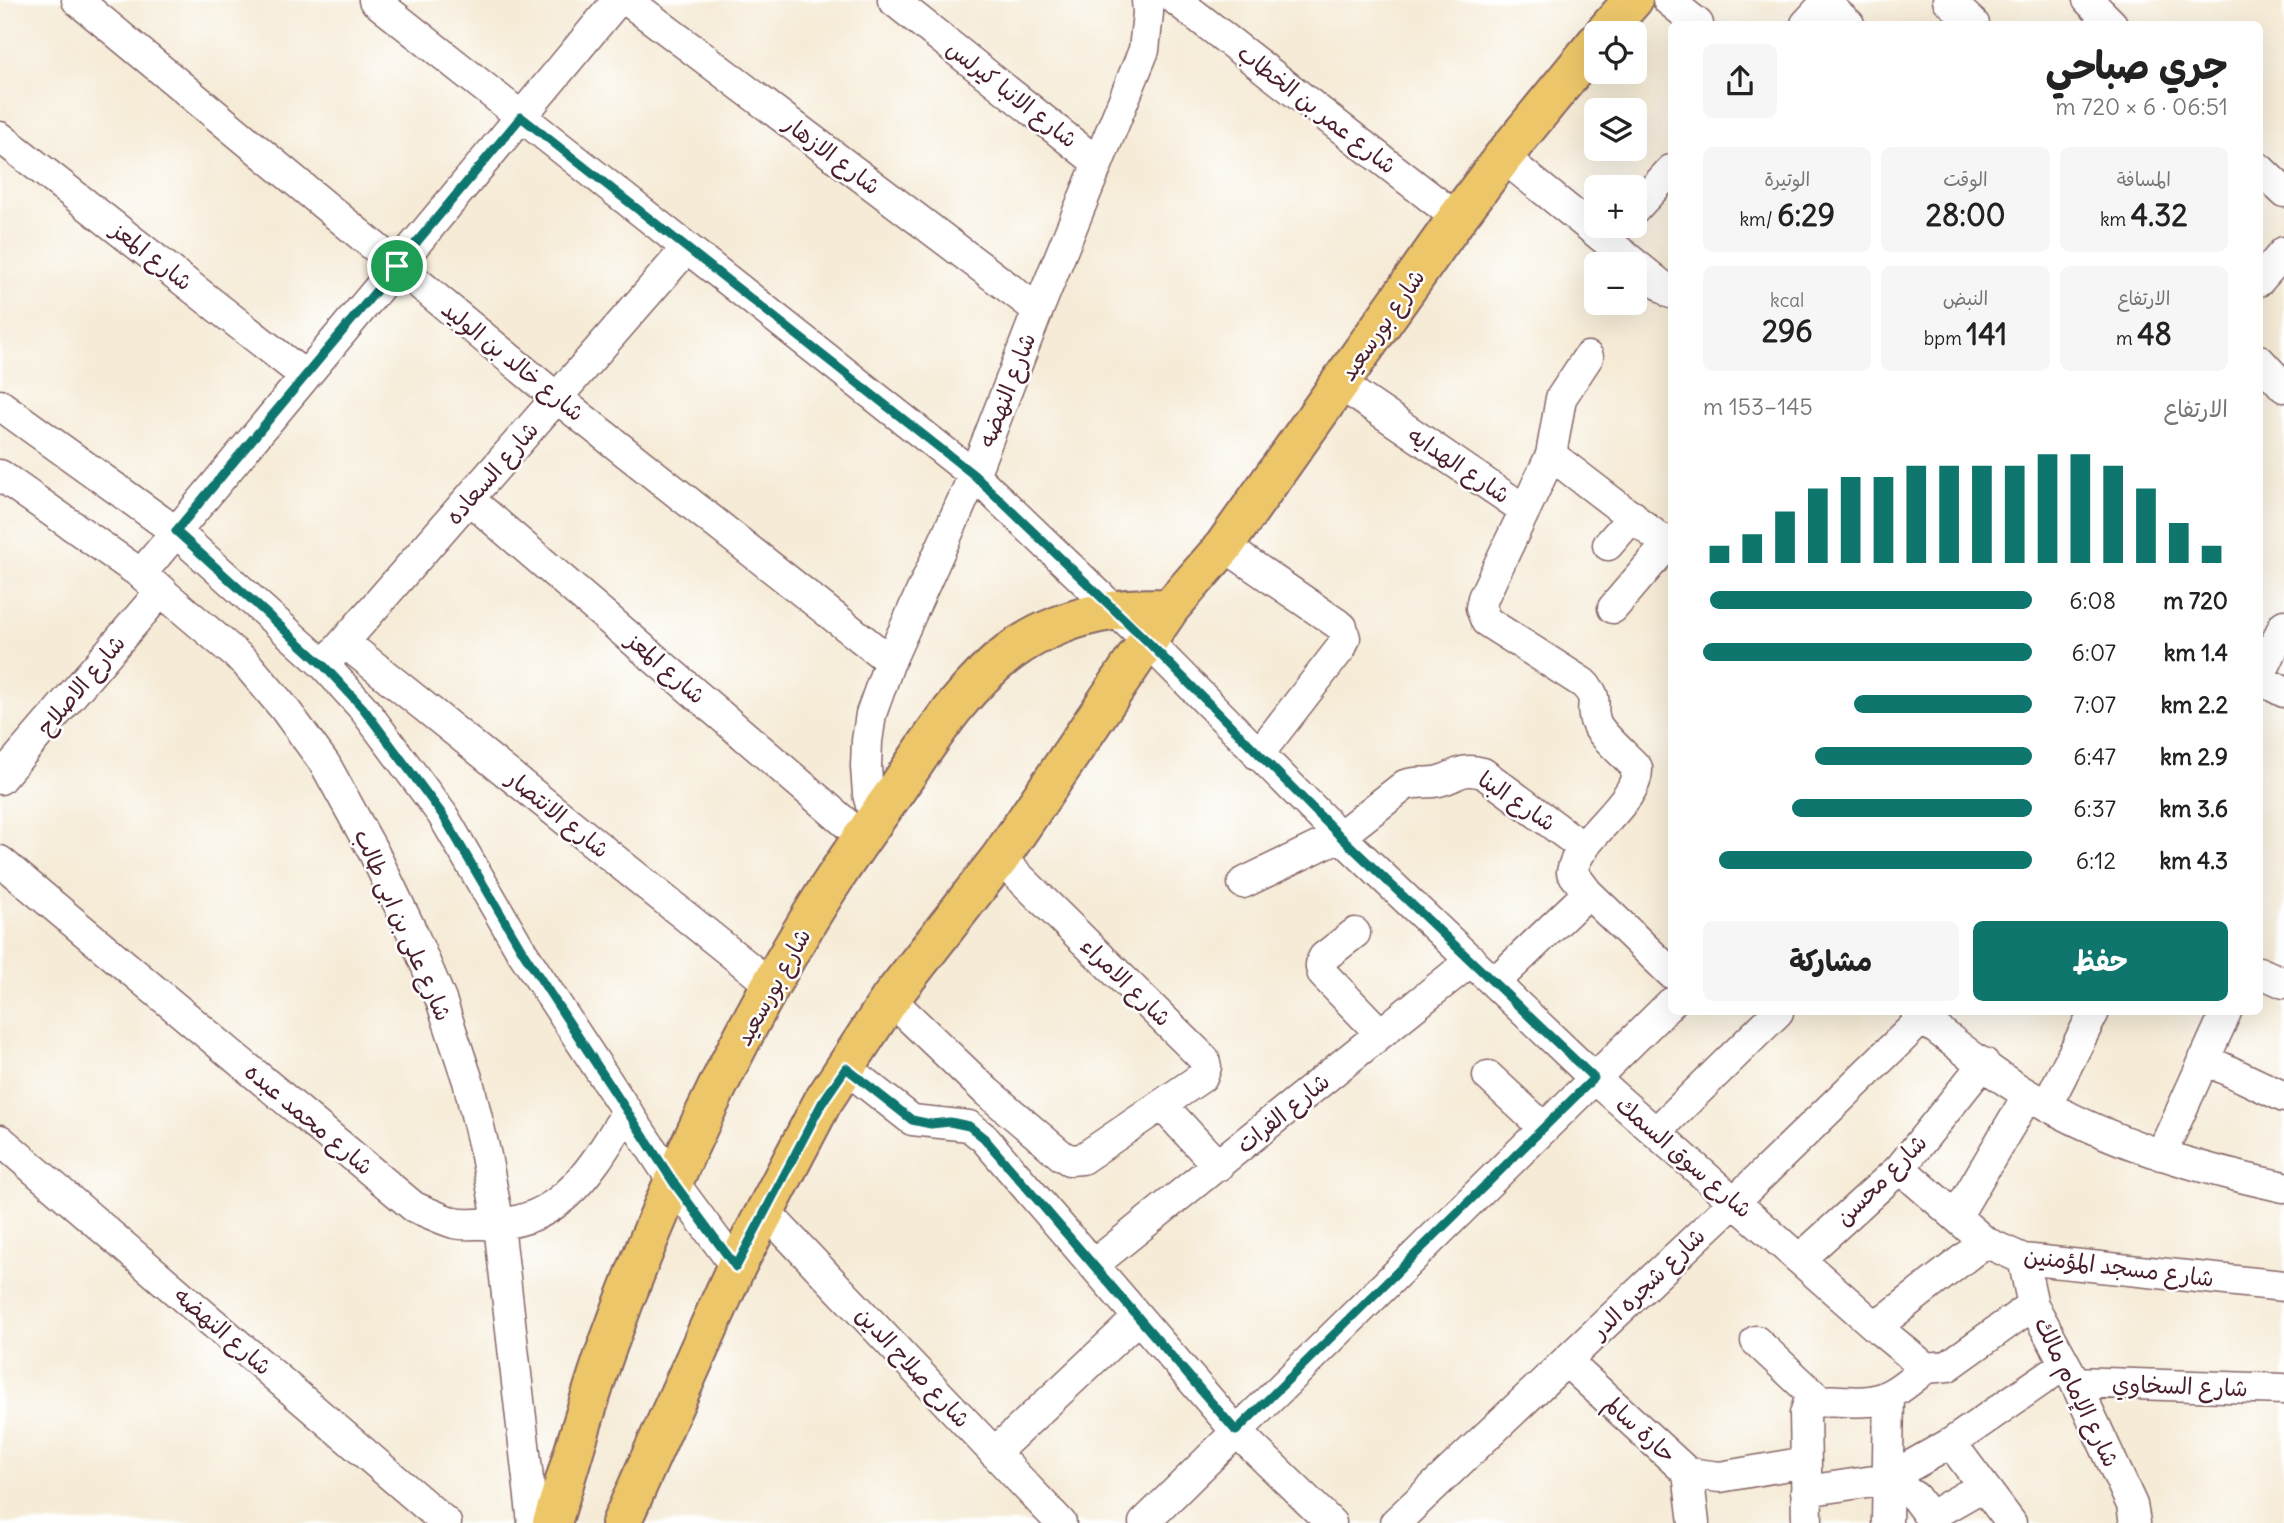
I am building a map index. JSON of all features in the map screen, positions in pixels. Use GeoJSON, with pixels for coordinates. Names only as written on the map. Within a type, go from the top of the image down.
{"type":"FeatureCollection","features":[{"type":"Feature","properties":{"kind":"main road","name":"شارع بورسعيد"},"geometry":{"type":"LineString","coordinates":[[621,1523],[736,1267],[765,1210],[822,1103],[890,999],[1000,858],[1149,643],[1170,608],[1224,546],[1457,218],[1584,58]]}},
{"type":"Feature","properties":{"kind":"main road","name":"شارع بورسعيد"},"geometry":{"type":"LineString","coordinates":[[552,1523],[606,1353],[640,1262],[674,1183],[771,985],[828,888],[955,707],[979,678],[1011,651],[1050,629],[1113,610],[1170,608]]}},
{"type":"Feature","properties":{"kind":"street","name":"شارع خالد بن الوليد"},"geometry":{"type":"LineString","coordinates":[[78,0],[557,398],[890,661]]}},
{"type":"Feature","properties":{"kind":"street","name":"شارع سوق السمك"},"geometry":{"type":"LineString","coordinates":[[374,0],[974,475],[1149,643],[1340,836],[1594,1078],[1926,1368]]}},
{"type":"Feature","properties":{"kind":"street","name":"شارع الاصلاح"},"geometry":{"type":"LineString","coordinates":[[0,779],[151,582],[176,531],[618,0]]}},
{"type":"Feature","properties":{"kind":"street","name":"شارع الازهار"},"geometry":{"type":"LineString","coordinates":[[626,0],[1038,310]]}},
{"type":"Feature","properties":{"kind":"street","name":"شارع الانبا كيرلس"},"geometry":{"type":"LineString","coordinates":[[893,0],[1098,163]]}},
{"type":"Feature","properties":{"kind":"street","name":"شارع النهضه"},"geometry":{"type":"LineString","coordinates":[[868,829],[866,767],[871,714],[890,661],[974,475],[1144,50],[1147,0]]}},
{"type":"Feature","properties":{"kind":"street","name":"شارع عمر بن الخطاب"},"geometry":{"type":"LineString","coordinates":[[1176,0],[1457,218]]}},
{"type":"Feature","properties":{"kind":"street"},"geometry":{"type":"LineString","coordinates":[[1668,0],[1694,21]]}},
{"type":"Feature","properties":{"kind":"street"},"geometry":{"type":"LineString","coordinates":[[1948,0],[1971,21]]}},
{"type":"Feature","properties":{"kind":"street"},"geometry":{"type":"LineString","coordinates":[[2088,0],[2109,21]]}},
{"type":"Feature","properties":{"kind":"street"},"geometry":{"type":"LineString","coordinates":[[1820,9],[1843,21]]}},
{"type":"Feature","properties":{"kind":"street","name":"شارع المعز"},"geometry":{"type":"LineString","coordinates":[[0,137],[305,376]]}},
{"type":"Feature","properties":{"kind":"street"},"geometry":{"type":"LineString","coordinates":[[1503,157],[1584,213]]}},
{"type":"Feature","properties":{"kind":"street"},"geometry":{"type":"LineString","coordinates":[[2263,172],[2284,192]]}},
{"type":"Feature","properties":{"kind":"street"},"geometry":{"type":"LineString","coordinates":[[1647,196],[1668,173]]}},
{"type":"Feature","properties":{"kind":"street"},"geometry":{"type":"LineString","coordinates":[[1618,238],[1668,290]]}},
{"type":"Feature","properties":{"kind":"street","name":"شارع السعاده"},"geometry":{"type":"LineString","coordinates":[[324,666],[687,248]]}},
{"type":"Feature","properties":{"kind":"street"},"geometry":{"type":"LineString","coordinates":[[2263,276],[2284,252]]}},
{"type":"Feature","properties":{"kind":"street"},"geometry":{"type":"LineString","coordinates":[[1525,510],[1551,455],[1561,398],[1588,357]]}},
{"type":"Feature","properties":{"kind":"street"},"geometry":{"type":"LineString","coordinates":[[2263,364],[2284,387]]}},
{"type":"Feature","properties":{"kind":"street","name":"شارع الهدايه"},"geometry":{"type":"LineString","coordinates":[[1340,384],[1525,510],[1480,608],[1486,621],[1583,683],[1591,691],[1595,701],[1595,721],[1637,768],[1635,785],[1584,848],[1573,865],[1572,873],[1588,893],[1668,970]]}},
{"type":"Feature","properties":{"kind":"street"},"geometry":{"type":"LineString","coordinates":[[0,405],[176,531],[324,666],[363,708],[442,814],[523,952],[674,1183],[736,1267]]}},
{"type":"Feature","properties":{"kind":"street"},"geometry":{"type":"LineString","coordinates":[[1551,455],[1668,542]]}},
{"type":"Feature","properties":{"kind":"street","name":"شارع على بن ابى طالب"},"geometry":{"type":"LineString","coordinates":[[0,475],[151,582],[245,662],[284,708],[325,764],[374,853],[441,1000],[468,1081],[486,1156],[499,1225],[533,1523]]}},
{"type":"Feature","properties":{"kind":"street","name":"شارع المعز"},"geometry":{"type":"LineString","coordinates":[[469,499],[868,829]]}},
{"type":"Feature","properties":{"kind":"street"},"geometry":{"type":"LineString","coordinates":[[1608,545],[1633,516]]}},
{"type":"Feature","properties":{"kind":"street"},"geometry":{"type":"LineString","coordinates":[[1224,546],[1342,627],[1345,638],[1341,648],[1258,755]]}},
{"type":"Feature","properties":{"kind":"street"},"geometry":{"type":"LineString","coordinates":[[1613,608],[1668,546]]}},
{"type":"Feature","properties":{"kind":"street"},"geometry":{"type":"LineString","coordinates":[[2263,670],[2284,625]]}},
{"type":"Feature","properties":{"kind":"street","name":"شارع الانتصار"},"geometry":{"type":"LineString","coordinates":[[344,642],[771,985]]}},
{"type":"Feature","properties":{"kind":"street"},"geometry":{"type":"LineString","coordinates":[[2263,681],[2284,692]]}},
{"type":"Feature","properties":{"kind":"street","name":"شارع البنا"},"geometry":{"type":"LineString","coordinates":[[1243,883],[1340,836],[1405,785],[1415,781],[1439,781],[1458,772],[1471,770],[1483,773],[1584,848]]}},
{"type":"Feature","properties":{"kind":"street","name":"شارع الامراء"},"geometry":{"type":"LineString","coordinates":[[1000,858],[1204,1059],[1206,1067],[1202,1077],[1162,1105]]}},
{"type":"Feature","properties":{"kind":"street","name":"شارع محمد عبده"},"geometry":{"type":"LineString","coordinates":[[0,861],[414,1207],[455,1223],[499,1225],[535,1215],[567,1196],[592,1168],[627,1112]]}},
{"type":"Feature","properties":{"kind":"street"},"geometry":{"type":"LineString","coordinates":[[1494,982],[1588,893]]}},
{"type":"Feature","properties":{"kind":"street"},"geometry":{"type":"LineString","coordinates":[[1355,933],[1324,957],[1321,968],[1323,974],[1380,1033]]}},
{"type":"Feature","properties":{"kind":"street","name":"شارع الفرات"},"geometry":{"type":"LineString","coordinates":[[1093,1265],[1472,960]]}},
{"type":"Feature","properties":{"kind":"street"},"geometry":{"type":"LineString","coordinates":[[2263,974],[2284,983]]}},
{"type":"Feature","properties":{"kind":"street"},"geometry":{"type":"LineString","coordinates":[[890,999],[987,1092],[1069,1160],[1082,1159],[1162,1105],[1218,1166]]}},
{"type":"Feature","properties":{"kind":"street"},"geometry":{"type":"LineString","coordinates":[[1144,1523],[1668,1006]]}},
{"type":"Feature","properties":{"kind":"street"},"geometry":{"type":"LineString","coordinates":[[1656,1132],[1775,1015]]}},
{"type":"Feature","properties":{"kind":"street","name":"شارع شجره الدر"},"geometry":{"type":"LineString","coordinates":[[1395,1523],[1735,1201],[1921,1015]]}},
{"type":"Feature","properties":{"kind":"street"},"geometry":{"type":"LineString","coordinates":[[1923,1015],[2037,1100],[2145,1151],[2235,1177],[2284,1187]]}},
{"type":"Feature","properties":{"kind":"street"},"geometry":{"type":"LineString","coordinates":[[1957,1215],[2092,1015]]}},
{"type":"Feature","properties":{"kind":"street"},"geometry":{"type":"LineString","coordinates":[[2161,1155],[2225,1015]]}},
{"type":"Feature","properties":{"kind":"street"},"geometry":{"type":"LineString","coordinates":[[2204,1059],[2284,1097]]}},
{"type":"Feature","properties":{"kind":"street","name":"شارع محسن"},"geometry":{"type":"LineString","coordinates":[[1800,1259],[1900,1168],[1984,1063]]}},
{"type":"Feature","properties":{"kind":"street"},"geometry":{"type":"LineString","coordinates":[[846,1068],[912,1120],[969,1126],[984,1138],[1236,1431],[1331,1523]]}},
{"type":"Feature","properties":{"kind":"street"},"geometry":{"type":"LineString","coordinates":[[1488,1076],[1544,1128]]}},
{"type":"Feature","properties":{"kind":"street"},"geometry":{"type":"LineString","coordinates":[[950,1122],[987,1092]]}},
{"type":"Feature","properties":{"kind":"street","name":"شارع النهضه"},"geometry":{"type":"LineString","coordinates":[[0,1140],[446,1523]]}},
{"type":"Feature","properties":{"kind":"street","name":"شارع مسجد المؤمنين"},"geometry":{"type":"LineString","coordinates":[[1900,1168],[1985,1242],[2023,1259],[2284,1286]]}},
{"type":"Feature","properties":{"kind":"street","name":"شارع صلاح الدين"},"geometry":{"type":"LineString","coordinates":[[765,1210],[1061,1523]]}},
{"type":"Feature","properties":{"kind":"street"},"geometry":{"type":"LineString","coordinates":[[1876,1327],[1985,1242]]}},
{"type":"Feature","properties":{"kind":"street","name":"شارع الإمام مالك"},"geometry":{"type":"LineString","coordinates":[[2023,1259],[2033,1305],[2070,1373],[2132,1505],[2135,1523]]}},
{"type":"Feature","properties":{"kind":"street"},"geometry":{"type":"LineString","coordinates":[[1807,1523],[1805,1414],[1808,1405],[1819,1400],[1869,1401],[1889,1395],[1926,1368],[1948,1366],[2033,1305]]}},
{"type":"Feature","properties":{"kind":"street"},"geometry":{"type":"LineString","coordinates":[[994,1453],[1138,1318]]}},
{"type":"Feature","properties":{"kind":"street"},"geometry":{"type":"LineString","coordinates":[[1756,1341],[1819,1400]]}},
{"type":"Feature","properties":{"kind":"street","name":"حارة سالم"},"geometry":{"type":"LineString","coordinates":[[1566,1361],[1688,1473],[1720,1477],[1887,1479]]}},
{"type":"Feature","properties":{"kind":"street"},"geometry":{"type":"LineString","coordinates":[[1887,1479],[2070,1373]]}},
{"type":"Feature","properties":{"kind":"street","name":"شارع السخاوي"},"geometry":{"type":"LineString","coordinates":[[2070,1373],[2284,1389]]}},
{"type":"Feature","properties":{"kind":"street"},"geometry":{"type":"LineString","coordinates":[[1887,1523],[1889,1395]]}},
{"type":"Feature","properties":{"kind":"street"},"geometry":{"type":"LineString","coordinates":[[1951,1443],[2011,1523]]}},
{"type":"Feature","properties":{"kind":"street"},"geometry":{"type":"LineString","coordinates":[[1688,1473],[1694,1523]]}},
{"type":"Feature","properties":{"kind":"street"},"geometry":{"type":"LineString","coordinates":[[1887,1479],[1915,1497],[1931,1520],[1983,1486]]}},
{"type":"Feature","properties":{"kind":"route"},"geometry":{"type":"LineString","coordinates":[[521,117],[974,475],[1149,643],[1340,836],[1594,1078],[1236,1431],[984,1138],[969,1126],[912,1120],[846,1068],[822,1103],[736,1267],[674,1183],[523,952],[442,814],[363,708],[324,666],[176,531],[397,266],[521,117]]}}]}
